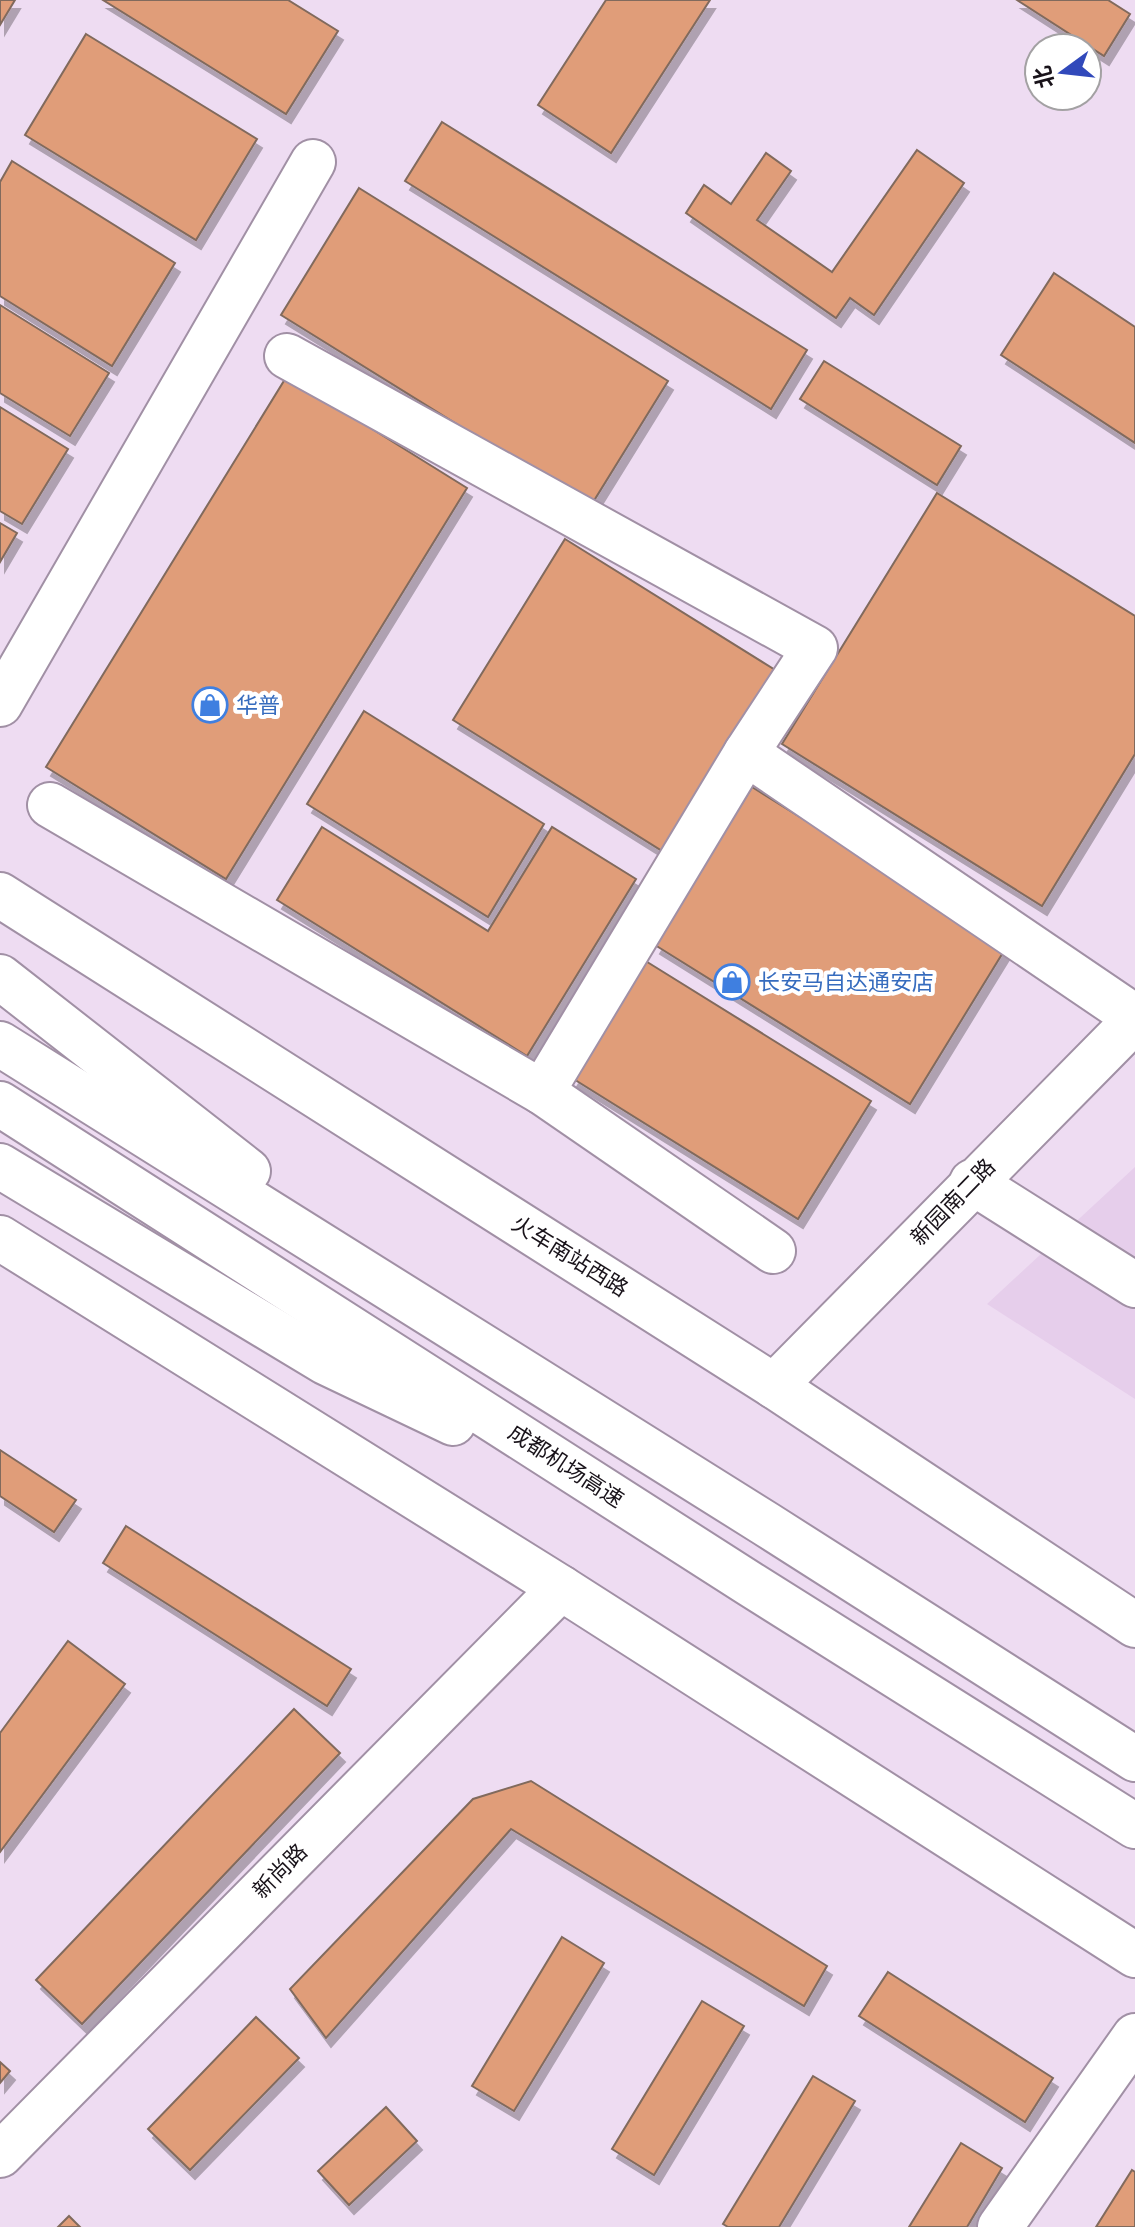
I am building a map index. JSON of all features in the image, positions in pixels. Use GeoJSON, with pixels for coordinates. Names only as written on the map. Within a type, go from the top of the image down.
{"type":"FeatureCollection","features":[{"type":"Feature","properties":{"kind":"main road"},"geometry":{"type":"LineString","coordinates":[[0,704],[313,162]]}},
{"type":"Feature","properties":{"kind":"main road"},"geometry":{"type":"LineString","coordinates":[[287,356],[815,648],[746,753],[542,1092]]}},
{"type":"Feature","properties":{"kind":"main road"},"geometry":{"type":"LineString","coordinates":[[746,753],[1135,1018]]}},
{"type":"Feature","properties":{"kind":"main road"},"geometry":{"type":"LineString","coordinates":[[50,805],[542,1092],[773,1251]]}},
{"type":"Feature","properties":{"kind":"main road","name":"火车南站西路"},"geometry":{"type":"LineString","coordinates":[[0,895],[774,1386],[1135,1625]]}},
{"type":"Feature","properties":{"kind":"main road"},"geometry":{"type":"LineString","coordinates":[[0,977],[438,1321]]}},
{"type":"Feature","properties":{"kind":"main road","name":"新园南二路"},"geometry":{"type":"LineString","coordinates":[[774,1386],[1135,1018]]}},
{"type":"Feature","properties":{"kind":"main road"},"geometry":{"type":"LineString","coordinates":[[0,1044],[1135,1759]]}},
{"type":"Feature","properties":{"kind":"main road","name":"成都机场高速"},"geometry":{"type":"LineString","coordinates":[[0,1104],[750,1584],[1135,1826]]}},
{"type":"Feature","properties":{"kind":"main road"},"geometry":{"type":"LineString","coordinates":[[0,1166],[325,1362],[424,1407],[750,1584]]}},
{"type":"Feature","properties":{"kind":"main road"},"geometry":{"type":"LineString","coordinates":[[972,1182],[1135,1285]]}},
{"type":"Feature","properties":{"kind":"main road"},"geometry":{"type":"LineString","coordinates":[[0,1238],[561,1588],[1135,1955]]}},
{"type":"Feature","properties":{"kind":"main road","name":"新尚路"},"geometry":{"type":"LineString","coordinates":[[0,2155],[561,1588]]}},
{"type":"Feature","properties":{"kind":"main road"},"geometry":{"type":"LineString","coordinates":[[1000,2227],[1135,2036]]}},
{"type":"Feature","properties":{"kind":"shaded area"},"geometry":{"type":"Polygon","coordinates":[[[1135,1167],[1135,1399],[987,1304],[1135,1167]]]}},
{"type":"Feature","properties":{"kind":"building"},"geometry":{"type":"Polygon","coordinates":[[[0,0],[15,0],[0,25],[0,0]]]}},
{"type":"Feature","properties":{"kind":"building"},"geometry":{"type":"Polygon","coordinates":[[[103,0],[288,0],[338,31],[286,114],[103,0]]]}},
{"type":"Feature","properties":{"kind":"building"},"geometry":{"type":"Polygon","coordinates":[[[606,0],[710,0],[611,153],[538,105],[606,0]]]}},
{"type":"Feature","properties":{"kind":"building"},"geometry":{"type":"Polygon","coordinates":[[[1017,0],[1108,0],[1130,14],[1104,56],[1103,32],[1067,32],[1017,0]]]}},
{"type":"Feature","properties":{"kind":"building"},"geometry":{"type":"Polygon","coordinates":[[[86,34],[257,139],[196,240],[25,135],[86,34]]]}},
{"type":"Feature","properties":{"kind":"building"},"geometry":{"type":"Polygon","coordinates":[[[442,122],[807,350],[771,409],[405,181],[442,122]]]}},
{"type":"Feature","properties":{"kind":"building"},"geometry":{"type":"Polygon","coordinates":[[[917,150],[964,183],[874,315],[850,298],[836,318],[686,213],[704,185],[731,204],[766,153],[791,171],[757,220],[832,272],[917,150]]]}},
{"type":"Feature","properties":{"kind":"building"},"geometry":{"type":"Polygon","coordinates":[[[12,161],[175,263],[112,366],[0,296],[0,182],[12,161]]]}},
{"type":"Feature","properties":{"kind":"building"},"geometry":{"type":"Polygon","coordinates":[[[359,188],[668,381],[590,507],[281,315],[359,188]]]}},
{"type":"Feature","properties":{"kind":"building"},"geometry":{"type":"Polygon","coordinates":[[[1054,273],[1135,327],[1135,443],[1001,355],[1054,273]]]}},
{"type":"Feature","properties":{"kind":"building"},"geometry":{"type":"Polygon","coordinates":[[[0,305],[109,373],[70,436],[0,393],[0,305]]]}},
{"type":"Feature","properties":{"kind":"building"},"geometry":{"type":"Polygon","coordinates":[[[824,361],[961,446],[937,485],[800,399],[824,361]]]}},
{"type":"Feature","properties":{"kind":"building"},"geometry":{"type":"Polygon","coordinates":[[[287,376],[467,488],[226,879],[46,767],[287,376]]]}},
{"type":"Feature","properties":{"kind":"building"},"geometry":{"type":"Polygon","coordinates":[[[0,407],[68,449],[22,524],[0,511],[0,407]]]}},
{"type":"Feature","properties":{"kind":"building"},"geometry":{"type":"Polygon","coordinates":[[[937,493],[1135,616],[1135,754],[1042,906],[782,744],[937,493]]]}},
{"type":"Feature","properties":{"kind":"building"},"geometry":{"type":"Polygon","coordinates":[[[0,523],[17,533],[0,562],[0,523]]]}},
{"type":"Feature","properties":{"kind":"building"},"geometry":{"type":"Polygon","coordinates":[[[565,539],[780,673],[667,854],[453,720],[565,539]]]}},
{"type":"Feature","properties":{"kind":"building"},"geometry":{"type":"Polygon","coordinates":[[[364,711],[544,824],[488,917],[307,804],[364,711]]]}},
{"type":"Feature","properties":{"kind":"building"},"geometry":{"type":"Polygon","coordinates":[[[752,787],[1007,946],[910,1104],[655,945],[752,787]]]}},
{"type":"Feature","properties":{"kind":"building"},"geometry":{"type":"Polygon","coordinates":[[[322,827],[488,931],[552,827],[636,879],[527,1056],[277,900],[322,827]]]}},
{"type":"Feature","properties":{"kind":"building"},"geometry":{"type":"Polygon","coordinates":[[[644,960],[871,1101],[798,1219],[572,1078],[644,960]]]}},
{"type":"Feature","properties":{"kind":"building"},"geometry":{"type":"Polygon","coordinates":[[[0,1450],[76,1500],[54,1532],[0,1496],[0,1450]]]}},
{"type":"Feature","properties":{"kind":"building"},"geometry":{"type":"Polygon","coordinates":[[[126,1526],[351,1669],[327,1706],[103,1563],[126,1526]]]}},
{"type":"Feature","properties":{"kind":"building"},"geometry":{"type":"Polygon","coordinates":[[[68,1641],[125,1684],[0,1852],[0,1733],[68,1641]]]}},
{"type":"Feature","properties":{"kind":"building"},"geometry":{"type":"Polygon","coordinates":[[[294,1709],[340,1753],[82,2024],[36,1980],[294,1709]]]}},
{"type":"Feature","properties":{"kind":"building"},"geometry":{"type":"Polygon","coordinates":[[[531,1781],[827,1966],[804,2006],[511,1829],[326,2038],[290,1989],[473,1799],[531,1781]]]}},
{"type":"Feature","properties":{"kind":"building"},"geometry":{"type":"Polygon","coordinates":[[[562,1937],[604,1963],[514,2111],[472,2086],[562,1937]]]}},
{"type":"Feature","properties":{"kind":"building"},"geometry":{"type":"Polygon","coordinates":[[[888,1972],[1053,2078],[1025,2122],[859,2016],[888,1972]]]}},
{"type":"Feature","properties":{"kind":"building"},"geometry":{"type":"Polygon","coordinates":[[[702,2001],[744,2026],[654,2175],[612,2149],[702,2001]]]}},
{"type":"Feature","properties":{"kind":"building"},"geometry":{"type":"Polygon","coordinates":[[[256,2017],[299,2058],[190,2170],[148,2129],[256,2017]]]}},
{"type":"Feature","properties":{"kind":"building"},"geometry":{"type":"Polygon","coordinates":[[[0,2062],[10,2071],[0,2083],[0,2062]]]}},
{"type":"Feature","properties":{"kind":"building"},"geometry":{"type":"Polygon","coordinates":[[[813,2076],[855,2101],[779,2227],[728,2227],[723,2224],[813,2076]]]}},
{"type":"Feature","properties":{"kind":"building"},"geometry":{"type":"Polygon","coordinates":[[[386,2107],[417,2141],[349,2205],[318,2171],[386,2107]]]}},
{"type":"Feature","properties":{"kind":"building"},"geometry":{"type":"Polygon","coordinates":[[[961,2143],[1002,2168],[967,2227],[909,2227],[961,2143]]]}},
{"type":"Feature","properties":{"kind":"building"},"geometry":{"type":"Polygon","coordinates":[[[1132,2170],[1135,2172],[1135,2227],[1096,2227],[1132,2170]]]}},
{"type":"Feature","properties":{"kind":"building"},"geometry":{"type":"Polygon","coordinates":[[[69,2216],[80,2227],[58,2227],[69,2216]]]}},
{"type":"Feature","properties":{"kind":"place","name":"华普"},"geometry":{"type":"Point","coordinates":[210,705]}},
{"type":"Feature","properties":{"kind":"place","name":"长安马自达通安店"},"geometry":{"type":"Point","coordinates":[732,982]}}]}
